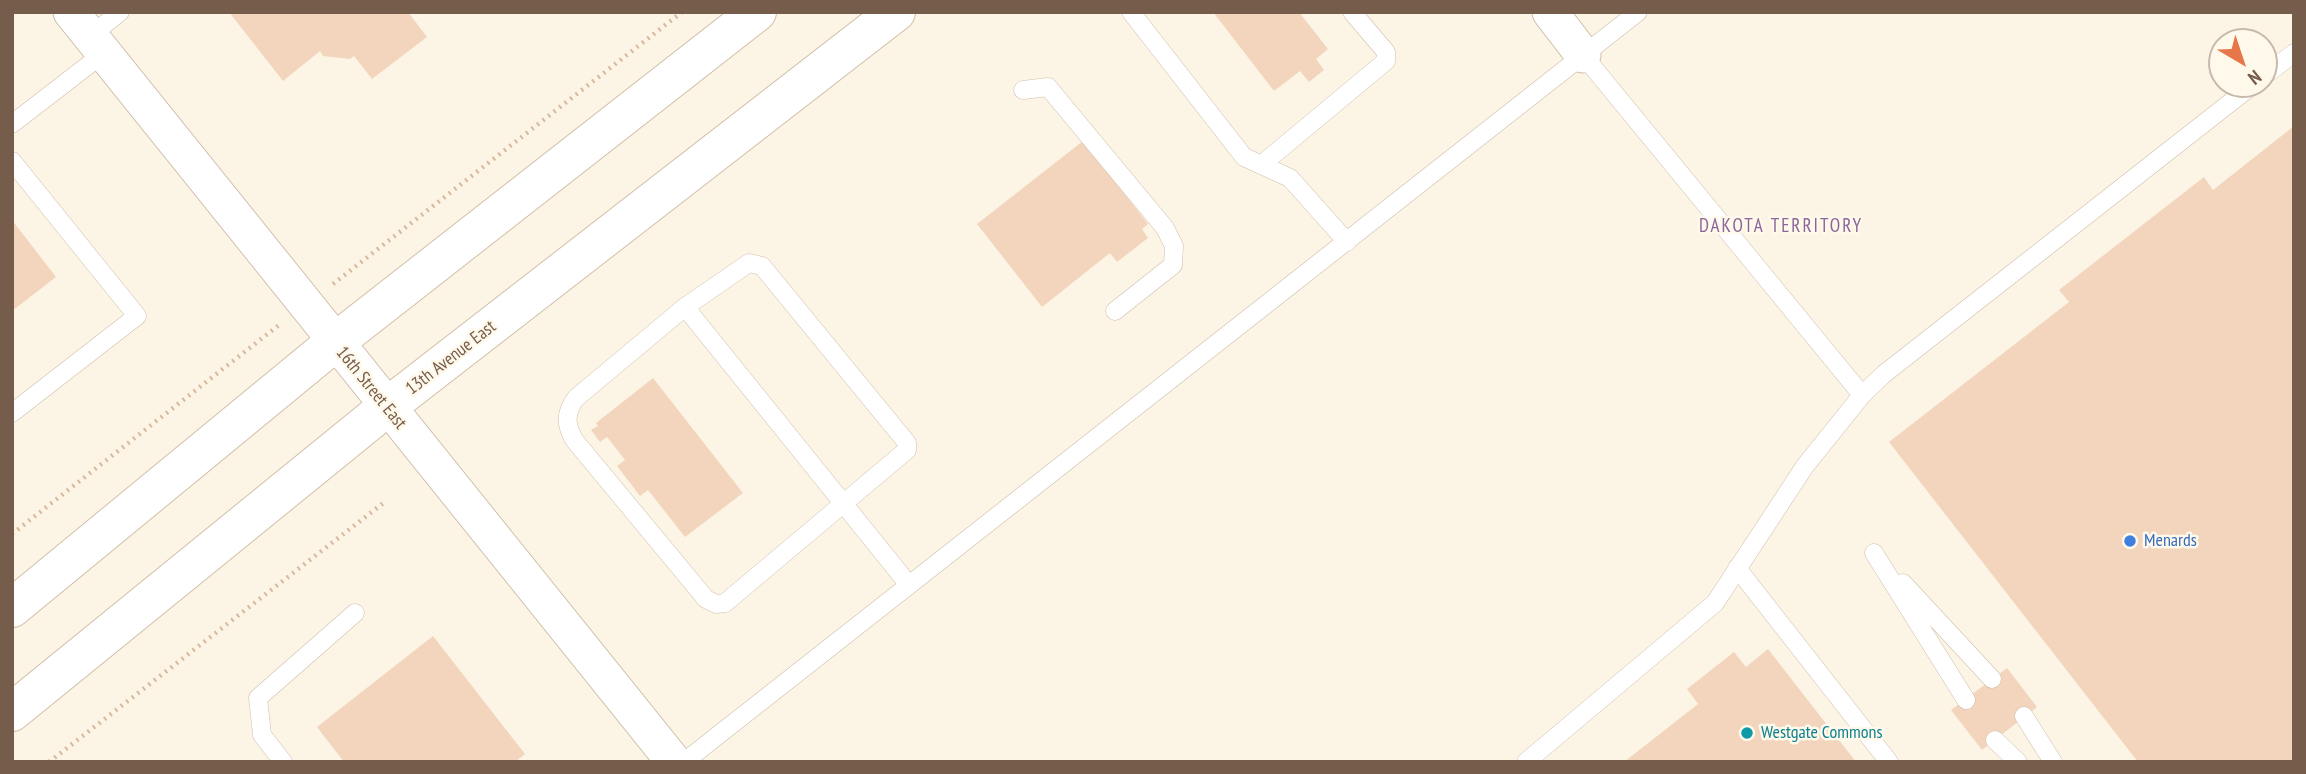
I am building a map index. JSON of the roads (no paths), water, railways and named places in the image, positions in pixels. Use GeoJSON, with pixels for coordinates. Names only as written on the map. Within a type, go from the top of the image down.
{"type":"FeatureCollection","features":[{"type":"Feature","properties":{"kind":"main road"},"geometry":{"type":"LineString","coordinates":[[12,608],[334,343],[757,12]]}},
{"type":"Feature","properties":{"kind":"main road","name":"13th Avenue East"},"geometry":{"type":"LineString","coordinates":[[12,712],[387,407],[896,12]]}},
{"type":"Feature","properties":{"kind":"street"},"geometry":{"type":"LineString","coordinates":[[1550,12],[1583,55]]}},
{"type":"Feature","properties":{"kind":"street","name":"16th Street East"},"geometry":{"type":"LineString","coordinates":[[88,34],[334,343],[674,762]]}},
{"type":"Feature","properties":{"kind":"lane"},"geometry":{"type":"LineString","coordinates":[[12,124],[88,34],[120,12]]}},
{"type":"Feature","properties":{"kind":"lane"},"geometry":{"type":"LineString","coordinates":[[1131,12],[1244,157],[1290,178],[1347,242]]}},
{"type":"Feature","properties":{"kind":"lane"},"geometry":{"type":"LineString","coordinates":[[1261,165],[1386,61],[1385,52],[1352,12]]}},
{"type":"Feature","properties":{"kind":"lane"},"geometry":{"type":"LineString","coordinates":[[684,762],[1638,12]]}},
{"type":"Feature","properties":{"kind":"lane"},"geometry":{"type":"LineString","coordinates":[[2278,65],[2294,53]]}},
{"type":"Feature","properties":{"kind":"lane"},"geometry":{"type":"LineString","coordinates":[[1583,55],[1862,395]]}},
{"type":"Feature","properties":{"kind":"lane"},"geometry":{"type":"LineString","coordinates":[[1023,90],[1048,87],[1165,228],[1174,246],[1174,265],[1115,311]]}},
{"type":"Feature","properties":{"kind":"lane"},"geometry":{"type":"LineString","coordinates":[[1526,762],[1715,603],[1805,466],[1862,395],[1894,366],[2236,98]]}},
{"type":"Feature","properties":{"kind":"lane"},"geometry":{"type":"LineString","coordinates":[[12,161],[137,316],[12,413]]}},
{"type":"Feature","properties":{"kind":"lane"},"geometry":{"type":"LineString","coordinates":[[749,263],[762,266],[907,443],[904,455],[842,504],[724,603],[716,604],[706,599],[575,441],[567,419],[569,408],[576,398],[685,307],[749,263]]}},
{"type":"Feature","properties":{"kind":"lane"},"geometry":{"type":"LineString","coordinates":[[685,307],[909,585]]}},
{"type":"Feature","properties":{"kind":"lane"},"geometry":{"type":"LineString","coordinates":[[1966,699],[1874,553],[1993,679]]}},
{"type":"Feature","properties":{"kind":"lane"},"geometry":{"type":"LineString","coordinates":[[1737,568],[1889,762]]}},
{"type":"Feature","properties":{"kind":"lane"},"geometry":{"type":"LineString","coordinates":[[283,762],[262,735],[258,698],[355,613]]}},
{"type":"Feature","properties":{"kind":"lane"},"geometry":{"type":"LineString","coordinates":[[2024,716],[2053,762]]}},
{"type":"Feature","properties":{"kind":"lane"},"geometry":{"type":"LineString","coordinates":[[1994,740],[2018,762]]}},
{"type":"Feature","properties":{"kind":"place","name":"Menards"},"geometry":{"type":"Point","coordinates":[2130,541]}},
{"type":"Feature","properties":{"kind":"place","name":"Westgate Commons"},"geometry":{"type":"Point","coordinates":[1747,733]}},
{"type":"Feature","properties":{"kind":"district","name":"DAKOTA TERRITORY"},"geometry":{"type":"Point","coordinates":[1781,227]}}]}
